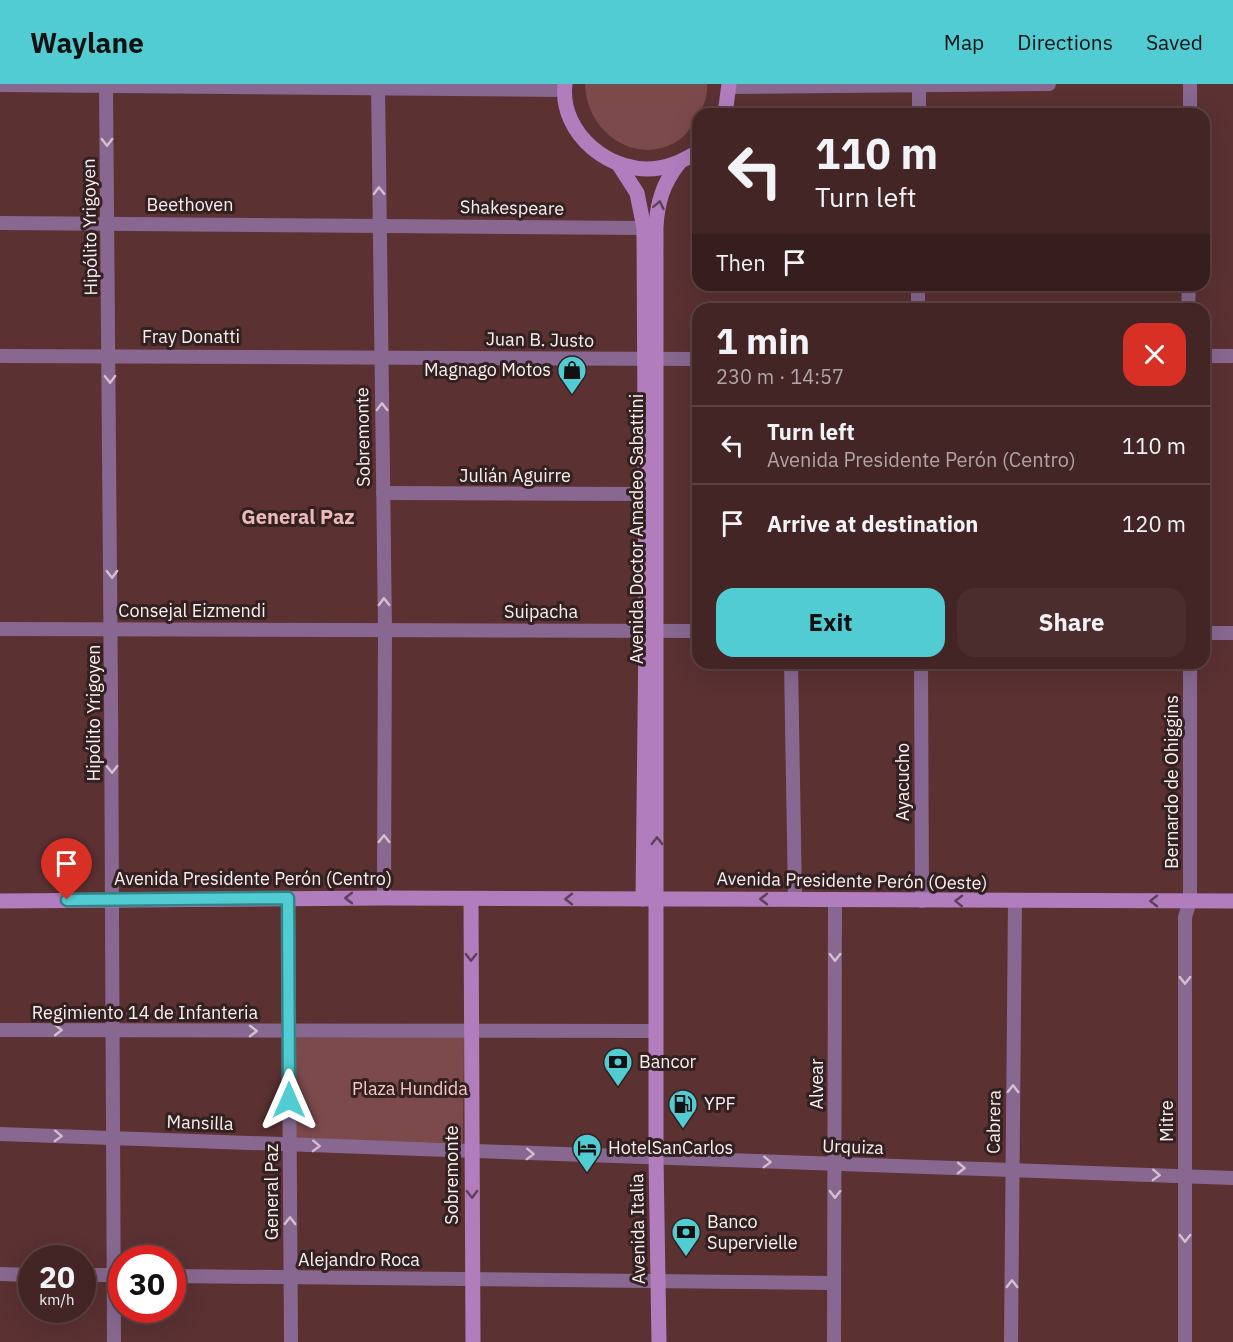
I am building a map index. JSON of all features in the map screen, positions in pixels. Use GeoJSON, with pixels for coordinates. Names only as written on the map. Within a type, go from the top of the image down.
{"type":"FeatureCollection","features":[{"type":"Feature","properties":{"kind":"main road"},"geometry":{"type":"LineString","coordinates":[[725,108],[729,86]]}},
{"type":"Feature","properties":{"kind":"main road"},"geometry":{"type":"LineString","coordinates":[[565,87],[569,114],[580,136],[597,153],[619,165],[649,169],[679,163],[692,155]]}},
{"type":"Feature","properties":{"kind":"main road","name":"Avenida Doctor Amadeo Sabattini"},"geometry":{"type":"LineString","coordinates":[[651,630],[646,494],[657,211],[667,179],[679,163]]}},
{"type":"Feature","properties":{"kind":"main road","name":"Avenida Doctor Amadeo Sabattini"},"geometry":{"type":"LineString","coordinates":[[619,165],[637,193],[644,228],[651,359],[650,899]]}},
{"type":"Feature","properties":{"kind":"main road","name":"Avenida Presidente Perón (Oeste)"},"geometry":{"type":"LineString","coordinates":[[471,899],[795,898],[1015,902],[1233,902]]}},
{"type":"Feature","properties":{"kind":"main road","name":"Avenida Presidente Perón (Centro)"},"geometry":{"type":"LineString","coordinates":[[0,901],[471,899]]}},
{"type":"Feature","properties":{"kind":"main road","name":"Sobremonte"},"geometry":{"type":"LineString","coordinates":[[471,899],[473,1342]]}},
{"type":"Feature","properties":{"kind":"main road","name":"Avenida Italia"},"geometry":{"type":"LineString","coordinates":[[650,899],[656,1031],[659,1342]]}},
{"type":"Feature","properties":{"kind":"street"},"geometry":{"type":"LineString","coordinates":[[729,86],[1049,84]]}},
{"type":"Feature","properties":{"kind":"street"},"geometry":{"type":"LineString","coordinates":[[1190,84],[1190,108]]}},
{"type":"Feature","properties":{"kind":"street"},"geometry":{"type":"LineString","coordinates":[[0,85],[565,87]]}},
{"type":"Feature","properties":{"kind":"street","name":"Hipólito Yrigoyen"},"geometry":{"type":"LineString","coordinates":[[106,85],[113,629],[111,900],[113,1138],[117,1245]]}},
{"type":"Feature","properties":{"kind":"street"},"geometry":{"type":"LineString","coordinates":[[919,85],[919,108]]}},
{"type":"Feature","properties":{"kind":"street","name":"Sobremonte"},"geometry":{"type":"LineString","coordinates":[[378,87],[385,629],[384,898]]}},
{"type":"Feature","properties":{"kind":"street","name":"Beethoven"},"geometry":{"type":"LineString","coordinates":[[0,223],[379,224]]}},
{"type":"Feature","properties":{"kind":"street","name":"Shakespeare"},"geometry":{"type":"LineString","coordinates":[[379,224],[644,228]]}},
{"type":"Feature","properties":{"kind":"street","name":"Fray Donatti"},"geometry":{"type":"LineString","coordinates":[[0,356],[382,357]]}},
{"type":"Feature","properties":{"kind":"street"},"geometry":{"type":"LineString","coordinates":[[1210,356],[1233,356]]}},
{"type":"Feature","properties":{"kind":"street","name":"Juan B. Justo"},"geometry":{"type":"LineString","coordinates":[[382,357],[692,359]]}},
{"type":"Feature","properties":{"kind":"street","name":"Julián Aguirre"},"geometry":{"type":"LineString","coordinates":[[383,493],[646,494]]}},
{"type":"Feature","properties":{"kind":"street","name":"Consejal Eizmendi"},"geometry":{"type":"LineString","coordinates":[[0,629],[385,629]]}},
{"type":"Feature","properties":{"kind":"street","name":"Suipacha"},"geometry":{"type":"LineString","coordinates":[[385,629],[692,631]]}},
{"type":"Feature","properties":{"kind":"street"},"geometry":{"type":"LineString","coordinates":[[1210,633],[1233,633]]}},
{"type":"Feature","properties":{"kind":"street"},"geometry":{"type":"LineString","coordinates":[[791,669],[795,898]]}},
{"type":"Feature","properties":{"kind":"street","name":"Ayacucho"},"geometry":{"type":"LineString","coordinates":[[921,669],[922,901]]}},
{"type":"Feature","properties":{"kind":"street","name":"Bernardo de Ohiggins"},"geometry":{"type":"LineString","coordinates":[[1190,669],[1190,901]]}},
{"type":"Feature","properties":{"kind":"street","name":"General Paz"},"geometry":{"type":"LineString","coordinates":[[288,898],[291,1342]]}},
{"type":"Feature","properties":{"kind":"street","name":"Alvear"},"geometry":{"type":"LineString","coordinates":[[834,1342],[835,899]]}},
{"type":"Feature","properties":{"kind":"street","name":"Mitre"},"geometry":{"type":"LineString","coordinates":[[1185,1342],[1185,917],[1190,901]]}},
{"type":"Feature","properties":{"kind":"street","name":"Cabrera"},"geometry":{"type":"LineString","coordinates":[[1011,1342],[1015,902]]}},
{"type":"Feature","properties":{"kind":"street","name":"Regimiento 14 de Infanteria"},"geometry":{"type":"LineString","coordinates":[[0,1030],[656,1031]]}},
{"type":"Feature","properties":{"kind":"street","name":"Mansilla"},"geometry":{"type":"LineString","coordinates":[[0,1134],[471,1152]]}},
{"type":"Feature","properties":{"kind":"street","name":"Urquiza"},"geometry":{"type":"LineString","coordinates":[[471,1152],[1233,1178]]}},
{"type":"Feature","properties":{"kind":"street"},"geometry":{"type":"LineString","coordinates":[[0,1274],[18,1275]]}},
{"type":"Feature","properties":{"kind":"street","name":"Alejandro Roca"},"geometry":{"type":"LineString","coordinates":[[186,1276],[833,1283]]}},
{"type":"Feature","properties":{"kind":"street","name":"Hipólito Yrigoyen"},"geometry":{"type":"LineString","coordinates":[[114,1342],[115,1323]]}},
{"type":"Feature","properties":{"kind":"green space"},"geometry":{"type":"Polygon","coordinates":[[[585,84],[707,84],[702,107],[692,108],[692,125],[684,136],[668,146],[651,150],[634,148],[619,142],[595,119],[588,102],[585,84]]]}},
{"type":"Feature","properties":{"kind":"green space","name":"Plaza Hundida"},"geometry":{"type":"Polygon","coordinates":[[[464,1036],[463,1143],[296,1139],[294,1038],[464,1036]]]}},
{"type":"Feature","properties":{"kind":"place","name":"Magnago Motos"},"geometry":{"type":"Point","coordinates":[572,396]}},
{"type":"Feature","properties":{"kind":"place","name":"Bancor"},"geometry":{"type":"Point","coordinates":[618,1088]}},
{"type":"Feature","properties":{"kind":"place","name":"YPF"},"geometry":{"type":"Point","coordinates":[683,1130]}},
{"type":"Feature","properties":{"kind":"place","name":"HotelSanCarlos"},"geometry":{"type":"Point","coordinates":[587,1174]}},
{"type":"Feature","properties":{"kind":"place","name":"Banco Supervielle"},"geometry":{"type":"Point","coordinates":[686,1258]}},
{"type":"Feature","properties":{"kind":"district","name":"General Paz"},"geometry":{"type":"Point","coordinates":[298,517]}},
{"type":"Feature","properties":{"kind":"route"},"geometry":{"type":"LineString","coordinates":[[67,900],[288,898],[289,1100]]}}]}
